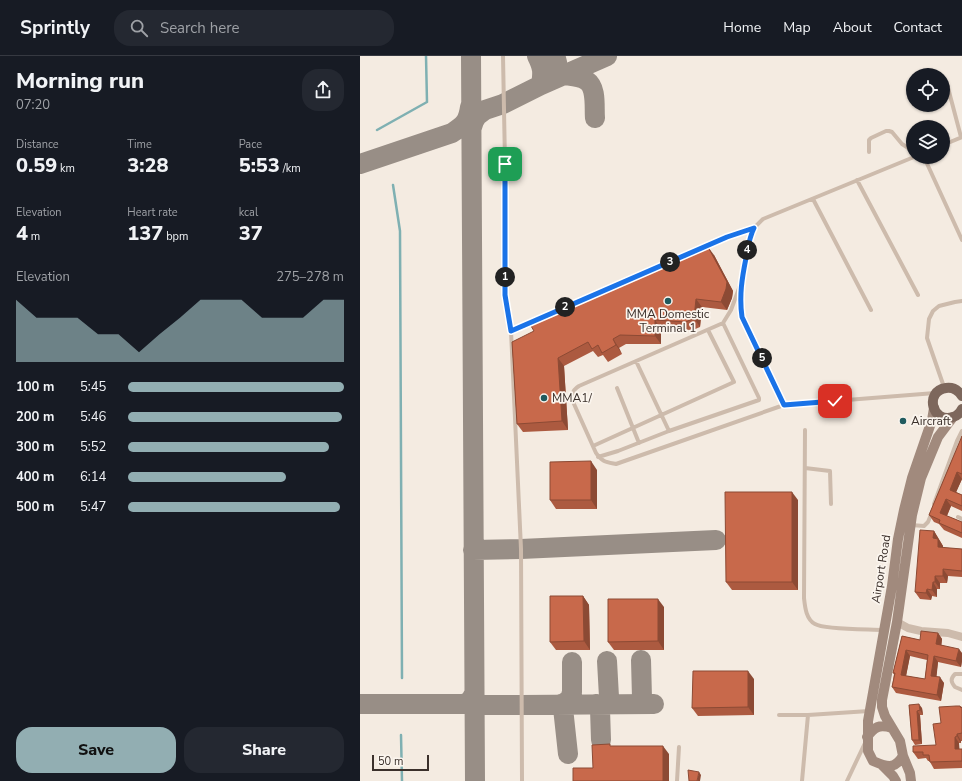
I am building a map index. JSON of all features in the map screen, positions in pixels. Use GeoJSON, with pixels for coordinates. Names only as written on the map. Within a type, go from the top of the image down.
{"type":"FeatureCollection","features":[{"type":"Feature","properties":{"kind":"main road"},"geometry":{"type":"LineString","coordinates":[[962,396],[959,392],[949,389],[933,398],[932,403],[936,413],[945,418],[957,415],[962,409]]}},
{"type":"Feature","properties":{"kind":"main road","name":"Airport Road"},"geometry":{"type":"LineString","coordinates":[[867,737],[869,711],[904,510],[912,478],[932,420],[934,408]]}},
{"type":"Feature","properties":{"kind":"main road","name":"Airport Road"},"geometry":{"type":"LineString","coordinates":[[892,728],[885,716],[882,707],[882,700],[897,622],[912,515],[921,478],[938,437],[953,417]]}},
{"type":"Feature","properties":{"kind":"main road"},"geometry":{"type":"LineString","coordinates":[[903,756],[898,763],[893,766],[882,765],[873,761],[868,751],[867,737],[876,728],[882,726],[892,728],[900,741],[903,756],[912,781]]}},
{"type":"Feature","properties":{"kind":"main road"},"geometry":{"type":"LineString","coordinates":[[882,765],[896,781]]}},
{"type":"Feature","properties":{"kind":"street"},"geometry":{"type":"LineString","coordinates":[[897,622],[908,628],[948,633],[962,637]]}},
{"type":"Feature","properties":{"kind":"lane"},"geometry":{"type":"LineString","coordinates":[[503,56],[505,295],[511,331],[520,549],[522,781]]}},
{"type":"Feature","properties":{"kind":"lane"},"geometry":{"type":"LineString","coordinates":[[950,95],[962,137],[950,142]]}},
{"type":"Feature","properties":{"kind":"lane"},"geometry":{"type":"LineString","coordinates":[[869,152],[869,140],[886,131],[892,132],[906,147]]}},
{"type":"Feature","properties":{"kind":"lane"},"geometry":{"type":"LineString","coordinates":[[906,160],[763,219],[754,228],[750,237],[741,283],[732,310],[723,323],[579,386],[572,393],[574,404],[598,457],[605,462],[616,464],[784,405],[949,389],[927,338],[929,318],[933,311],[939,306],[962,301]]}},
{"type":"Feature","properties":{"kind":"lane"},"geometry":{"type":"LineString","coordinates":[[927,164],[962,240]]}},
{"type":"Feature","properties":{"kind":"lane"},"geometry":{"type":"LineString","coordinates":[[858,180],[918,295]]}},
{"type":"Feature","properties":{"kind":"lane"},"geometry":{"type":"LineString","coordinates":[[813,198],[871,310]]}},
{"type":"Feature","properties":{"kind":"lane"},"geometry":{"type":"LineString","coordinates":[[677,259],[727,237],[754,228]]}},
{"type":"Feature","properties":{"kind":"lane"},"geometry":{"type":"LineString","coordinates":[[741,283],[742,317],[784,405]]}},
{"type":"Feature","properties":{"kind":"lane"},"geometry":{"type":"LineString","coordinates":[[511,331],[583,300]]}},
{"type":"Feature","properties":{"kind":"lane"},"geometry":{"type":"LineString","coordinates":[[598,457],[759,400],[760,398],[723,323]]}},
{"type":"Feature","properties":{"kind":"lane"},"geometry":{"type":"LineString","coordinates":[[593,446],[734,382],[708,330]]}},
{"type":"Feature","properties":{"kind":"lane"},"geometry":{"type":"LineString","coordinates":[[636,361],[669,432]]}},
{"type":"Feature","properties":{"kind":"lane"},"geometry":{"type":"LineString","coordinates":[[617,388],[639,443]]}},
{"type":"Feature","properties":{"kind":"lane"},"geometry":{"type":"LineString","coordinates":[[806,430],[804,598],[808,616],[814,624],[827,627],[884,630]]}},
{"type":"Feature","properties":{"kind":"lane"},"geometry":{"type":"LineString","coordinates":[[911,525],[924,526],[928,522],[944,474],[962,431]]}},
{"type":"Feature","properties":{"kind":"lane"},"geometry":{"type":"LineString","coordinates":[[805,468],[830,471],[831,504]]}},
{"type":"Feature","properties":{"kind":"lane"},"geometry":{"type":"LineString","coordinates":[[962,674],[955,674],[951,680],[955,687],[962,690]]}},
{"type":"Feature","properties":{"kind":"lane"},"geometry":{"type":"LineString","coordinates":[[779,715],[808,715],[869,711]]}},
{"type":"Feature","properties":{"kind":"lane"},"geometry":{"type":"LineString","coordinates":[[802,781],[808,715]]}},
{"type":"Feature","properties":{"kind":"lane"},"geometry":{"type":"LineString","coordinates":[[846,781],[867,737]]}},
{"type":"Feature","properties":{"kind":"lane"},"geometry":{"type":"LineString","coordinates":[[677,781],[679,747]]}},
{"type":"Feature","properties":{"kind":"building"},"geometry":{"type":"Polygon","coordinates":[[[708,247],[727,282],[721,302],[696,299],[694,318],[686,322],[655,320],[655,336],[620,335],[613,339],[616,345],[602,353],[598,345],[592,349],[588,342],[558,358],[562,421],[517,424],[512,342],[534,331],[531,326],[589,296],[681,255],[691,255],[708,247]]]}},
{"type":"Feature","properties":{"kind":"building"},"geometry":{"type":"Polygon","coordinates":[[[962,436],[962,474],[957,472],[950,490],[962,495],[962,506],[946,499],[940,513],[962,522],[962,533],[939,523],[940,520],[929,515],[962,436]]]}},
{"type":"Feature","properties":{"kind":"building"},"geometry":{"type":"Polygon","coordinates":[[[591,461],[591,500],[550,500],[550,462],[591,461]]]}},
{"type":"Feature","properties":{"kind":"building"},"geometry":{"type":"Polygon","coordinates":[[[725,492],[792,492],[792,582],[726,582],[725,492]]]}},
{"type":"Feature","properties":{"kind":"building"},"geometry":{"type":"Polygon","coordinates":[[[920,530],[934,531],[933,538],[938,539],[938,547],[962,549],[962,571],[943,569],[943,576],[935,576],[935,582],[933,582],[932,590],[927,589],[926,593],[915,592],[920,530]]]}},
{"type":"Feature","properties":{"kind":"building"},"geometry":{"type":"Polygon","coordinates":[[[550,596],[583,596],[584,641],[550,642],[550,596]]]}},
{"type":"Feature","properties":{"kind":"building"},"geometry":{"type":"Polygon","coordinates":[[[608,599],[658,599],[658,641],[608,642],[608,599]]]}},
{"type":"Feature","properties":{"kind":"building"},"geometry":{"type":"Polygon","coordinates":[[[921,631],[938,633],[936,644],[959,649],[956,661],[934,656],[931,676],[940,677],[937,695],[892,687],[895,673],[893,673],[902,636],[920,640],[921,631]],[[906,650],[901,675],[925,679],[928,655],[906,650]]]}},
{"type":"Feature","properties":{"kind":"building"},"geometry":{"type":"Polygon","coordinates":[[[693,671],[748,671],[748,707],[692,708],[693,671]]]}},
{"type":"Feature","properties":{"kind":"building"},"geometry":{"type":"Polygon","coordinates":[[[919,704],[920,710],[917,711],[919,740],[912,740],[909,705],[919,704]]]}},
{"type":"Feature","properties":{"kind":"building"},"geometry":{"type":"Polygon","coordinates":[[[960,706],[961,708],[962,707],[962,733],[957,734],[955,737],[955,749],[962,749],[962,761],[930,762],[929,755],[923,755],[923,752],[913,752],[913,746],[936,745],[933,724],[941,723],[939,707],[960,706]]]}},
{"type":"Feature","properties":{"kind":"building"},"geometry":{"type":"Polygon","coordinates":[[[610,744],[610,746],[663,746],[663,781],[573,781],[573,768],[593,768],[592,745],[610,744]]]}},
{"type":"Feature","properties":{"kind":"building"},"geometry":{"type":"Polygon","coordinates":[[[688,770],[699,772],[697,781],[689,781],[688,770]]]}},
{"type":"Feature","properties":{"kind":"waterway"},"geometry":{"type":"LineString","coordinates":[[377,130],[427,102],[426,56]]}},
{"type":"Feature","properties":{"kind":"waterway"},"geometry":{"type":"LineString","coordinates":[[393,185],[400,231],[402,678]]}},
{"type":"Feature","properties":{"kind":"waterway"},"geometry":{"type":"LineString","coordinates":[[401,735],[402,781]]}},
{"type":"Feature","properties":{"kind":"taxiway"},"geometry":{"type":"LineString","coordinates":[[471,56],[475,781]]}},
{"type":"Feature","properties":{"kind":"taxiway"},"geometry":{"type":"LineString","coordinates":[[537,56],[542,70],[541,85]]}},
{"type":"Feature","properties":{"kind":"taxiway"},"geometry":{"type":"LineString","coordinates":[[553,80],[557,68],[555,56]]}},
{"type":"Feature","properties":{"kind":"taxiway"},"geometry":{"type":"LineString","coordinates":[[472,127],[477,116],[485,110],[503,104],[541,85],[607,56]]}},
{"type":"Feature","properties":{"kind":"taxiway"},"geometry":{"type":"LineString","coordinates":[[564,75],[582,78],[590,84],[594,93],[595,118]]}},
{"type":"Feature","properties":{"kind":"taxiway"},"geometry":{"type":"LineString","coordinates":[[360,164],[452,133],[465,123],[470,107]]}},
{"type":"Feature","properties":{"kind":"taxiway"},"geometry":{"type":"LineString","coordinates":[[473,550],[716,540]]}},
{"type":"Feature","properties":{"kind":"taxiway"},"geometry":{"type":"LineString","coordinates":[[637,704],[642,698],[641,660]]}},
{"type":"Feature","properties":{"kind":"taxiway"},"geometry":{"type":"LineString","coordinates":[[604,704],[609,697],[607,661]]}},
{"type":"Feature","properties":{"kind":"taxiway"},"geometry":{"type":"LineString","coordinates":[[563,704],[570,699],[572,692],[572,662]]}},
{"type":"Feature","properties":{"kind":"taxiway"},"geometry":{"type":"LineString","coordinates":[[360,704],[464,704],[470,701],[474,694]]}},
{"type":"Feature","properties":{"kind":"taxiway"},"geometry":{"type":"LineString","coordinates":[[561,704],[563,708],[568,754]]}},
{"type":"Feature","properties":{"kind":"taxiway"},"geometry":{"type":"LineString","coordinates":[[596,704],[600,709],[601,740]]}},
{"type":"Feature","properties":{"kind":"taxiway"},"geometry":{"type":"LineString","coordinates":[[474,705],[654,704]]}},
{"type":"Feature","properties":{"kind":"place","name":"MMA Domestic Terminal 1"},"geometry":{"type":"Point","coordinates":[668,301]}},
{"type":"Feature","properties":{"kind":"place","name":"MMA1/"},"geometry":{"type":"Point","coordinates":[544,398]}},
{"type":"Feature","properties":{"kind":"place","name":"Aircraft"},"geometry":{"type":"Point","coordinates":[903,421]}},
{"type":"Feature","properties":{"kind":"route"},"geometry":{"type":"LineString","coordinates":[[505,164],[505,295],[511,331],[727,237],[754,228],[750,237],[741,283],[742,317],[784,405],[835,401]]}}]}
